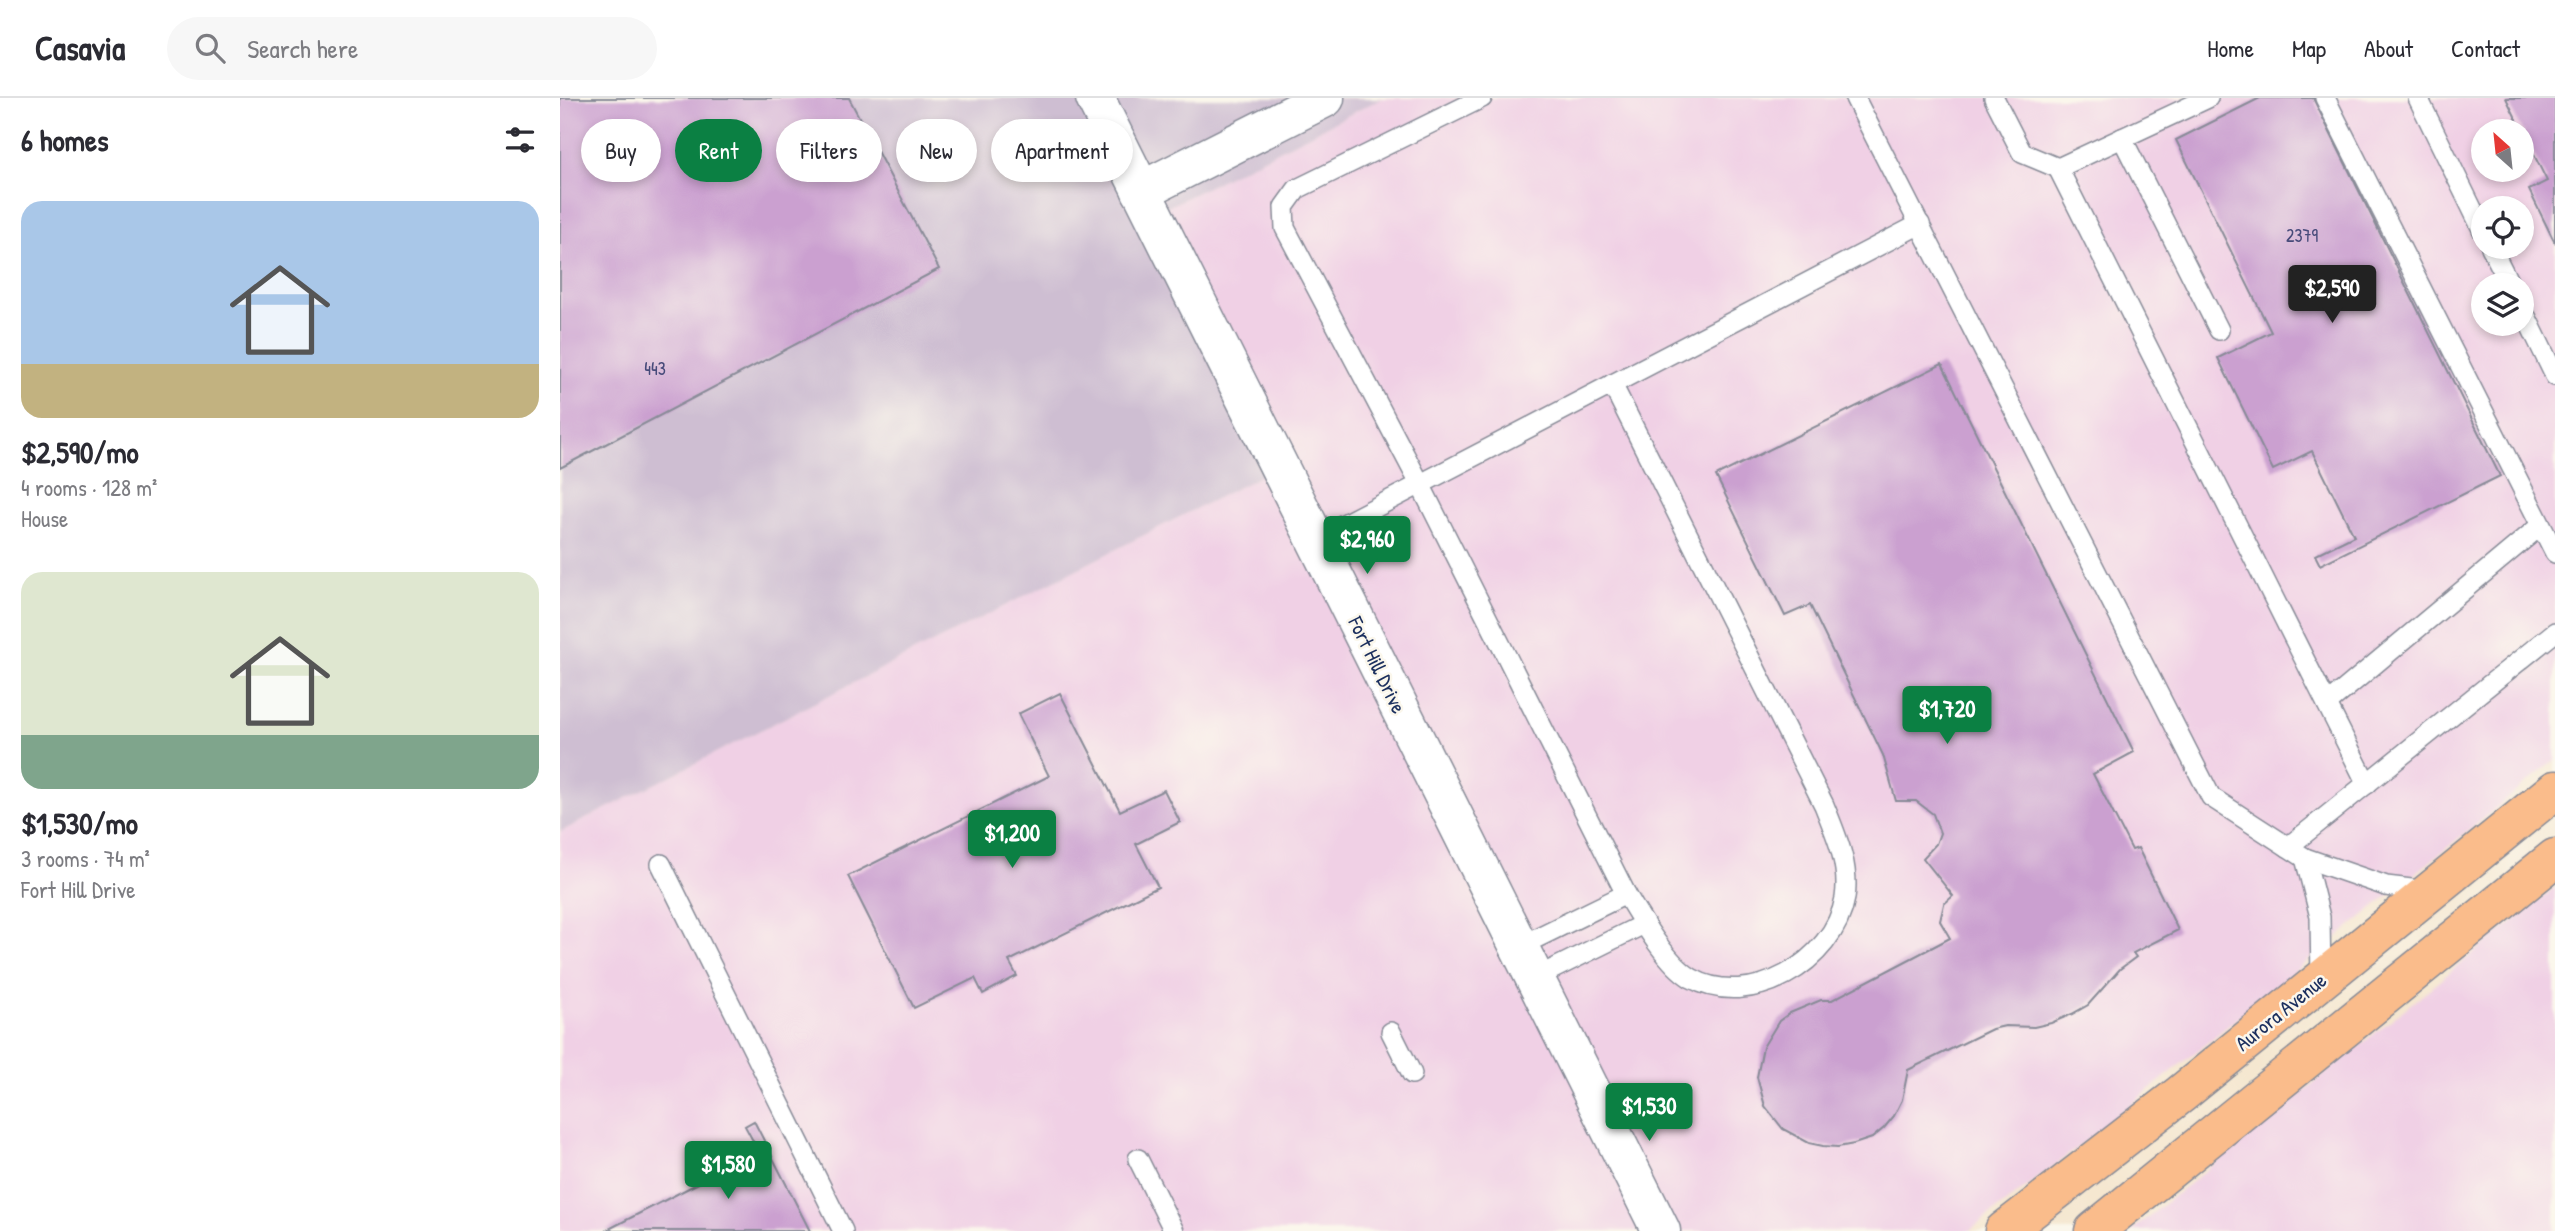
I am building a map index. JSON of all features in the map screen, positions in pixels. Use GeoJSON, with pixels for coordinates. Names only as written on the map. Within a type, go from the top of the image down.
{"type":"FeatureCollection","features":[{"type":"Feature","properties":{"kind":"main road","name":"Aurora Avenue"},"geometry":{"type":"LineString","coordinates":[[2004,1231],[2181,1094],[2555,790]]}},
{"type":"Feature","properties":{"kind":"main road"},"geometry":{"type":"LineString","coordinates":[[2094,1231],[2555,858]]}},
{"type":"Feature","properties":{"kind":"street","name":"Fort Hill Drive"},"geometry":{"type":"LineString","coordinates":[[1095,98],[1661,1231]]}},
{"type":"Feature","properties":{"kind":"street"},"geometry":{"type":"LineString","coordinates":[[1141,191],[1325,98]]}},
{"type":"Feature","properties":{"kind":"lane"},"geometry":{"type":"LineString","coordinates":[[1482,98],[1297,189],[1284,206],[1285,228],[1420,484],[1626,894],[1644,924],[1661,948],[1691,978],[1728,990],[1767,984],[1805,962],[1834,928],[1845,898],[1844,857],[1824,805],[1612,384]]}},
{"type":"Feature","properties":{"kind":"lane"},"geometry":{"type":"LineString","coordinates":[[1856,98],[2211,797],[2305,859],[2386,886],[2429,891]]}},
{"type":"Feature","properties":{"kind":"lane"},"geometry":{"type":"LineString","coordinates":[[1994,98],[2022,153],[2058,168],[2367,784]]}},
{"type":"Feature","properties":{"kind":"lane"},"geometry":{"type":"LineString","coordinates":[[2058,168],[2208,98]]}},
{"type":"Feature","properties":{"kind":"lane"},"geometry":{"type":"LineString","coordinates":[[2325,98],[2555,553]]}},
{"type":"Feature","properties":{"kind":"lane"},"geometry":{"type":"LineString","coordinates":[[2418,98],[2471,206]]}},
{"type":"Feature","properties":{"kind":"lane"},"geometry":{"type":"LineString","coordinates":[[2122,138],[2219,330]]}},
{"type":"Feature","properties":{"kind":"lane"},"geometry":{"type":"LineString","coordinates":[[1315,539],[1920,224]]}},
{"type":"Feature","properties":{"kind":"lane"},"geometry":{"type":"LineString","coordinates":[[2534,333],[2555,376]]}},
{"type":"Feature","properties":{"kind":"lane"},"geometry":{"type":"LineString","coordinates":[[2327,704],[2540,526]]}},
{"type":"Feature","properties":{"kind":"lane"},"geometry":{"type":"LineString","coordinates":[[2288,847],[2555,632]]}},
{"type":"Feature","properties":{"kind":"lane"},"geometry":{"type":"LineString","coordinates":[[2305,859],[2320,917],[2321,979]]}},
{"type":"Feature","properties":{"kind":"lane"},"geometry":{"type":"LineString","coordinates":[[661,864],[843,1231]]}},
{"type":"Feature","properties":{"kind":"lane"},"geometry":{"type":"LineString","coordinates":[[1525,963],[1626,894]]}},
{"type":"Feature","properties":{"kind":"lane"},"geometry":{"type":"LineString","coordinates":[[1525,963],[1644,924]]}},
{"type":"Feature","properties":{"kind":"lane"},"geometry":{"type":"LineString","coordinates":[[1391,1032],[1412,1074]]}},
{"type":"Feature","properties":{"kind":"lane"},"geometry":{"type":"LineString","coordinates":[[1138,1160],[1174,1231]]}},
{"type":"Feature","properties":{"kind":"shaded area"},"geometry":{"type":"Polygon","coordinates":[[[560,98],[1382,98],[1144,219],[1270,471],[560,832],[560,98]]]}},
{"type":"Feature","properties":{"kind":"shaded area"},"geometry":{"type":"Polygon","coordinates":[[[1382,98],[2555,98],[2555,760],[2084,1143],[1969,1231],[560,1231],[560,832],[1270,471],[1144,219],[1382,98]]]}},
{"type":"Feature","properties":{"kind":"shaded area"},"geometry":{"type":"Polygon","coordinates":[[[2555,887],[2555,1231],[2131,1231],[2555,887]]]}},
{"type":"Feature","properties":{"kind":"building"},"geometry":{"type":"Polygon","coordinates":[[[560,98],[849,98],[860,119],[776,119],[776,182],[882,182],[882,161],[939,269],[560,468],[560,98]]]}},
{"type":"Feature","properties":{"kind":"building"},"geometry":{"type":"Polygon","coordinates":[[[2260,98],[2313,98],[2500,476],[2320,565],[2315,555],[2354,536],[2312,451],[2273,470],[2218,358],[2271,332],[2176,140],[2260,98]]]}},
{"type":"Feature","properties":{"kind":"building"},"geometry":{"type":"Polygon","coordinates":[[[2506,98],[2555,98],[2555,243],[2529,190],[2547,181],[2534,155],[2534,119],[2516,119],[2506,98]]]}},
{"type":"Feature","properties":{"kind":"building"},"geometry":{"type":"Polygon","coordinates":[[[1942,364],[2134,752],[2093,774],[2132,850],[2138,848],[2178,930],[2133,953],[2136,957],[2120,969],[2088,1005],[2072,1014],[2034,1027],[2005,1026],[1992,1029],[1908,1070],[1902,1100],[1884,1128],[1872,1138],[1854,1144],[1823,1146],[1809,1143],[1783,1129],[1765,1106],[1757,1077],[1763,1047],[1779,1021],[1790,1013],[1821,1000],[1832,1000],[1950,938],[1940,921],[1944,904],[1953,896],[1923,858],[1936,844],[1940,833],[1933,814],[1916,801],[1896,801],[1883,755],[1810,605],[1785,616],[1716,476],[1942,364]]]}},
{"type":"Feature","properties":{"kind":"building"},"geometry":{"type":"Polygon","coordinates":[[[1060,693],[1120,811],[1164,790],[1180,822],[1136,844],[1158,887],[1009,961],[1017,976],[983,994],[975,978],[914,1008],[848,876],[1049,776],[1018,714],[1060,693]]]}},
{"type":"Feature","properties":{"kind":"building"},"geometry":{"type":"Polygon","coordinates":[[[754,1121],[810,1231],[605,1231],[759,1152],[745,1126],[754,1121]]]}}]}
